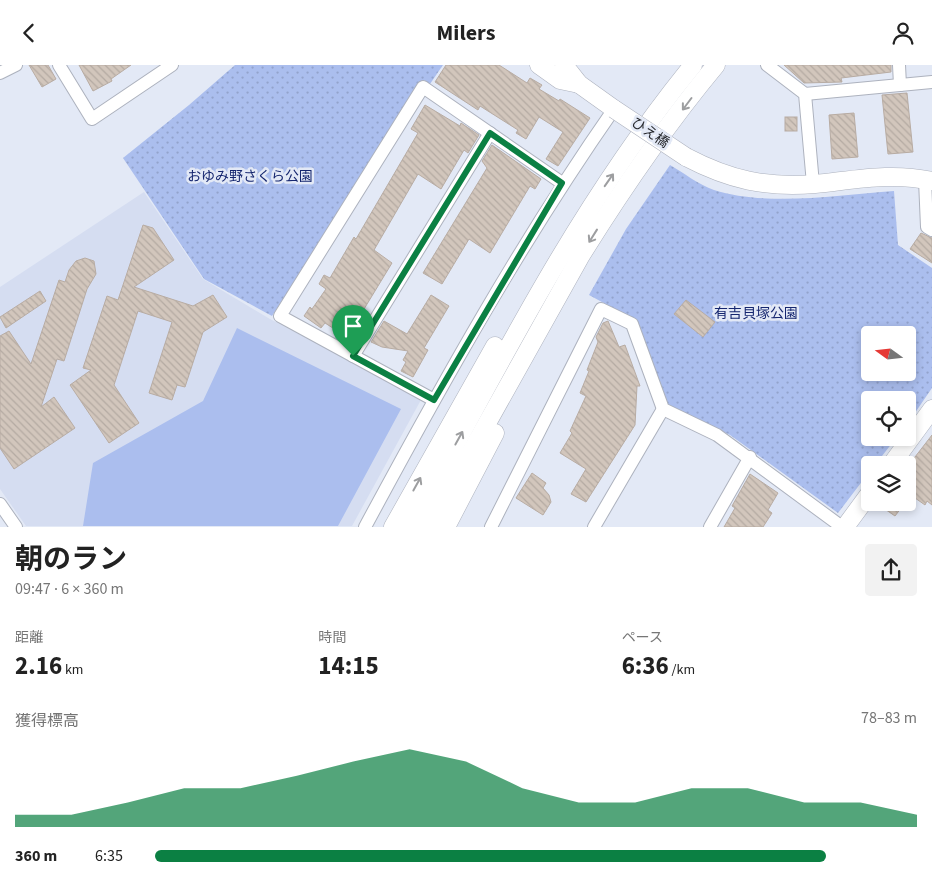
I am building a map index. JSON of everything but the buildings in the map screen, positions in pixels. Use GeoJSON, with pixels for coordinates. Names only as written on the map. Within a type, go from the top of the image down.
{"type":"FeatureCollection","features":[{"type":"Feature","properties":{"kind":"street"},"geometry":{"type":"LineString","coordinates":[[0,73],[16,65]]}},
{"type":"Feature","properties":{"kind":"street"},"geometry":{"type":"LineString","coordinates":[[59,65],[92,119],[172,65]]}},
{"type":"Feature","properties":{"kind":"street"},"geometry":{"type":"LineString","coordinates":[[539,65],[560,80],[579,84]]}},
{"type":"Feature","properties":{"kind":"street"},"geometry":{"type":"LineString","coordinates":[[564,65],[579,84]]}},
{"type":"Feature","properties":{"kind":"street"},"geometry":{"type":"LineString","coordinates":[[410,527],[537,295],[593,203],[692,65]]}},
{"type":"Feature","properties":{"kind":"street"},"geometry":{"type":"LineString","coordinates":[[430,527],[542,325],[606,216],[652,149],[716,65]]}},
{"type":"Feature","properties":{"kind":"street"},"geometry":{"type":"LineString","coordinates":[[767,65],[805,93],[932,82]]}},
{"type":"Feature","properties":{"kind":"street"},"geometry":{"type":"LineString","coordinates":[[899,65],[900,85]]}},
{"type":"Feature","properties":{"kind":"street","name":"ひえ橋"},"geometry":{"type":"LineString","coordinates":[[579,84],[686,157],[713,171],[750,182],[813,184],[884,175],[929,180]]}},
{"type":"Feature","properties":{"kind":"street"},"geometry":{"type":"LineString","coordinates":[[434,400],[280,316],[422,87],[562,183]]}},
{"type":"Feature","properties":{"kind":"street"},"geometry":{"type":"LineString","coordinates":[[805,93],[813,184]]}},
{"type":"Feature","properties":{"kind":"street"},"geometry":{"type":"LineString","coordinates":[[365,527],[434,400],[562,183],[614,109]]}},
{"type":"Feature","properties":{"kind":"street"},"geometry":{"type":"LineString","coordinates":[[353,356],[490,133]]}},
{"type":"Feature","properties":{"kind":"street"},"geometry":{"type":"LineString","coordinates":[[929,180],[927,227],[932,230]]}},
{"type":"Feature","properties":{"kind":"street"},"geometry":{"type":"LineString","coordinates":[[393,527],[504,331],[520,309],[537,295]]}},
{"type":"Feature","properties":{"kind":"street"},"geometry":{"type":"LineString","coordinates":[[491,527],[601,309],[632,324],[663,409],[717,435],[750,457],[844,527],[861,505]]}},
{"type":"Feature","properties":{"kind":"street"},"geometry":{"type":"LineString","coordinates":[[446,527],[517,391],[542,325]]}},
{"type":"Feature","properties":{"kind":"street"},"geometry":{"type":"LineString","coordinates":[[594,527],[663,409]]}},
{"type":"Feature","properties":{"kind":"street"},"geometry":{"type":"LineString","coordinates":[[898,456],[932,409]]}},
{"type":"Feature","properties":{"kind":"street"},"geometry":{"type":"LineString","coordinates":[[710,527],[750,457]]}},
{"type":"Feature","properties":{"kind":"street"},"geometry":{"type":"LineString","coordinates":[[0,504],[16,527]]}},
{"type":"Feature","properties":{"kind":"shaded area"},"geometry":{"type":"Polygon","coordinates":[[[144,192],[203,279],[270,319],[422,398],[352,526],[26,526],[0,489],[0,287],[144,192]]]}},
{"type":"Feature","properties":{"kind":"green space","name":"おゆみ野さくら公園"},"geometry":{"type":"Polygon","coordinates":[[[235,65],[443,65],[430,84],[424,80],[272,316],[204,279],[123,158],[235,65]]]}},
{"type":"Feature","properties":{"kind":"green space","name":"有吉貝塚公園"},"geometry":{"type":"Polygon","coordinates":[[[670,165],[708,188],[757,198],[827,197],[894,191],[898,245],[932,268],[932,388],[916,411],[916,391],[861,391],[861,446],[890,446],[882,456],[861,456],[861,483],[838,513],[730,435],[663,403],[637,321],[589,295],[626,229],[670,165]]]}},
{"type":"Feature","properties":{"kind":"green space"},"geometry":{"type":"Polygon","coordinates":[[[237,328],[401,409],[338,526],[83,526],[93,463],[203,401],[237,328]]]}},
{"type":"Feature","properties":{"kind":"route"},"geometry":{"type":"LineString","coordinates":[[490,133],[562,183],[434,400],[353,356],[490,133]]}}]}
